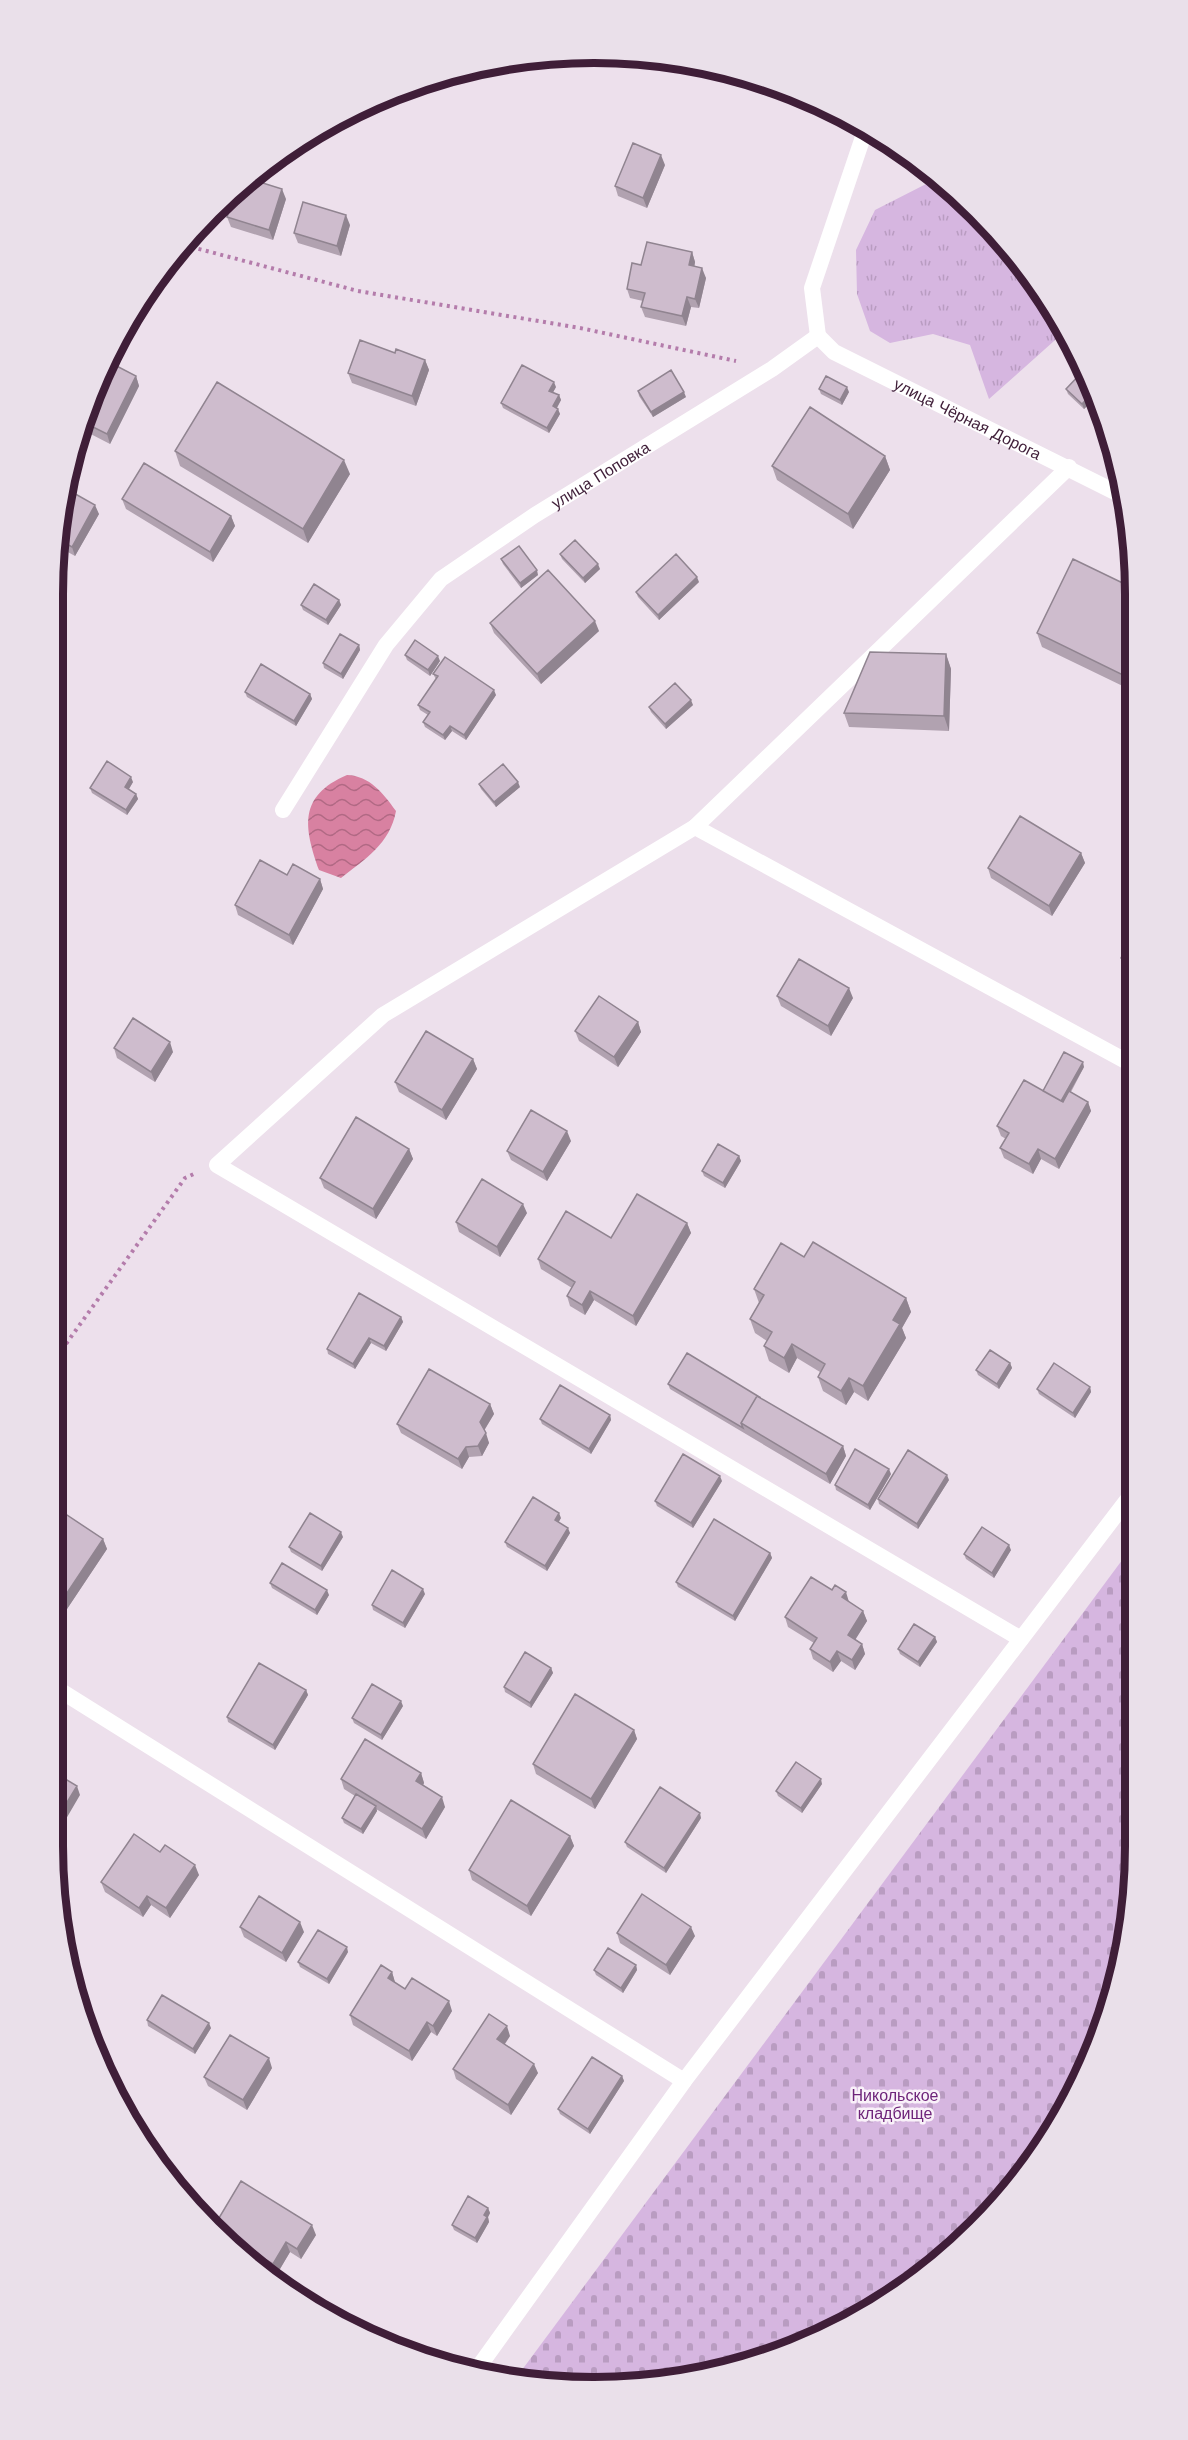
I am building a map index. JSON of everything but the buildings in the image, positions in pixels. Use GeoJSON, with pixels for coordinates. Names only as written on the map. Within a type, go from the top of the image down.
{"type":"FeatureCollection","features":[{"type":"Feature","properties":{"kind":"street"},"geometry":{"type":"LineString","coordinates":[[818,336],[812,288],[863,136]]}},
{"type":"Feature","properties":{"kind":"street","name":"улица Поповка"},"geometry":{"type":"LineString","coordinates":[[283,810],[386,645],[441,579],[536,515],[772,369],[818,336]]}},
{"type":"Feature","properties":{"kind":"street","name":"улица Чёрная Дорога"},"geometry":{"type":"LineString","coordinates":[[818,336],[834,352],[1115,490]]}},
{"type":"Feature","properties":{"kind":"street"},"geometry":{"type":"LineString","coordinates":[[1021,1639],[217,1165],[383,1015],[695,827],[1069,467]]}},
{"type":"Feature","properties":{"kind":"street"},"geometry":{"type":"LineString","coordinates":[[695,827],[1125,1061]]}},
{"type":"Feature","properties":{"kind":"street"},"geometry":{"type":"LineString","coordinates":[[480,2365],[684,2080],[1125,1503]]}},
{"type":"Feature","properties":{"kind":"street"},"geometry":{"type":"LineString","coordinates":[[63,1693],[684,2080]]}},
{"type":"Feature","properties":{"kind":"path"},"geometry":{"type":"LineString","coordinates":[[192,247],[358,291],[580,328],[772,369]]}},
{"type":"Feature","properties":{"kind":"path"},"geometry":{"type":"LineString","coordinates":[[63,1347],[185,1178],[217,1165]]}},
{"type":"Feature","properties":{"kind":"green space"},"geometry":{"type":"Polygon","coordinates":[[[929,183],[993,244],[1036,299],[1058,337],[989,399],[970,345],[933,334],[890,343],[870,331],[857,294],[856,250],[875,210],[929,183]]]}},
{"type":"Feature","properties":{"kind":"green space","name":"Никольское кладбище"},"geometry":{"type":"Polygon","coordinates":[[[1125,1556],[1125,1846],[1124,1881],[1115,1950],[1097,2017],[1085,2049],[1054,2112],[1036,2141],[993,2196],[944,2245],[889,2288],[860,2306],[797,2337],[731,2359],[663,2372],[594,2377],[521,2371],[1125,1556]]]}},
{"type":"Feature","properties":{"kind":"water"},"geometry":{"type":"Polygon","coordinates":[[[347,775],[369,782],[381,792],[396,811],[393,823],[382,842],[341,878],[319,870],[308,827],[309,814],[320,793],[331,783],[347,775]]]}}]}
